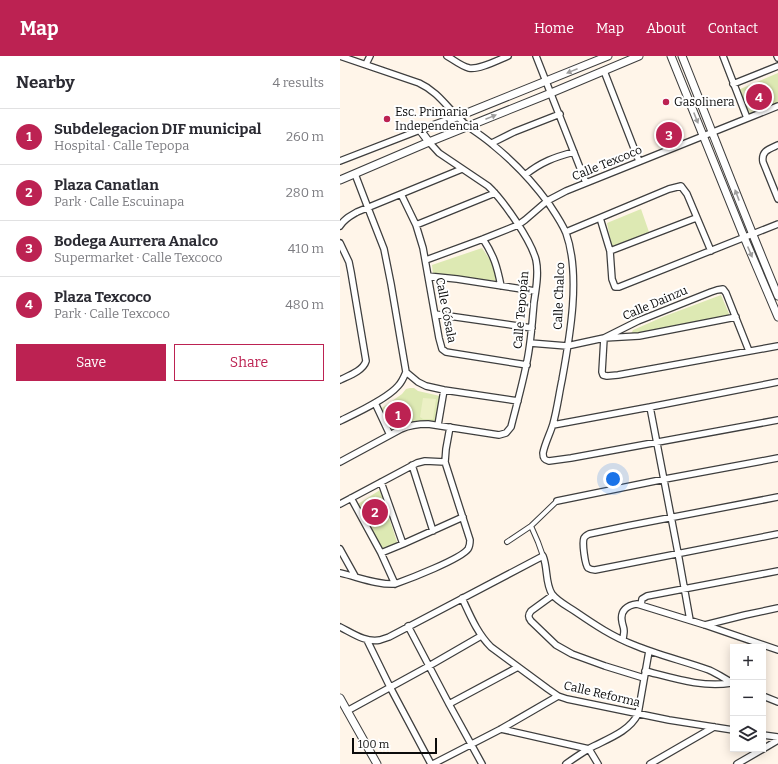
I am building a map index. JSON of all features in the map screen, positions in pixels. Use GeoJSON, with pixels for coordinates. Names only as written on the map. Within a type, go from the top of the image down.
{"type":"FeatureCollection","features":[{"type":"Feature","properties":{"kind":"street","name":"Calle Chalco"},"geometry":{"type":"LineString","coordinates":[[340,56],[427,87],[434,92],[457,117],[510,159],[547,201],[557,215],[566,232],[571,254],[573,274],[570,327],[553,425],[543,453],[545,460],[560,460],[657,442]]}},
{"type":"Feature","properties":{"kind":"street"},"geometry":{"type":"LineString","coordinates":[[366,64],[370,56]]}},
{"type":"Feature","properties":{"kind":"street"},"geometry":{"type":"LineString","coordinates":[[447,56],[471,68],[483,66],[498,58],[508,56]]}},
{"type":"Feature","properties":{"kind":"street"},"geometry":{"type":"LineString","coordinates":[[536,56],[586,183]]}},
{"type":"Feature","properties":{"kind":"street"},"geometry":{"type":"LineString","coordinates":[[340,161],[457,117],[608,56]]}},
{"type":"Feature","properties":{"kind":"street"},"geometry":{"type":"LineString","coordinates":[[340,180],[639,56]]}},
{"type":"Feature","properties":{"kind":"street"},"geometry":{"type":"LineString","coordinates":[[671,56],[744,238],[778,317]]}},
{"type":"Feature","properties":{"kind":"street"},"geometry":{"type":"LineString","coordinates":[[682,56],[778,296]]}},
{"type":"Feature","properties":{"kind":"street"},"geometry":{"type":"LineString","coordinates":[[722,56],[747,118]]}},
{"type":"Feature","properties":{"kind":"street"},"geometry":{"type":"LineString","coordinates":[[733,84],[778,66]]}},
{"type":"Feature","properties":{"kind":"street"},"geometry":{"type":"LineString","coordinates":[[604,71],[639,162]]}},
{"type":"Feature","properties":{"kind":"street","name":"Calle Texcoco"},"geometry":{"type":"LineString","coordinates":[[426,260],[518,225],[547,201],[566,191],[778,106]]}},
{"type":"Feature","properties":{"kind":"street"},"geometry":{"type":"LineString","coordinates":[[492,144],[514,132],[560,114]]}},
{"type":"Feature","properties":{"kind":"street","name":"Calle Tepopán"},"geometry":{"type":"LineString","coordinates":[[420,130],[439,154],[488,186],[495,193],[518,225],[533,251],[537,269],[530,343],[518,401],[509,431],[506,434],[499,435],[450,427]]}},
{"type":"Feature","properties":{"kind":"street"},"geometry":{"type":"LineString","coordinates":[[778,145],[765,151],[762,157],[763,162],[776,186],[778,199]]}},
{"type":"Feature","properties":{"kind":"street"},"geometry":{"type":"LineString","coordinates":[[525,175],[533,168],[547,160],[574,152]]}},
{"type":"Feature","properties":{"kind":"street"},"geometry":{"type":"LineString","coordinates":[[340,226],[349,216],[462,169]]}},
{"type":"Feature","properties":{"kind":"street"},"geometry":{"type":"LineString","coordinates":[[340,421],[395,389],[403,380],[406,372],[384,249],[355,174]]}},
{"type":"Feature","properties":{"kind":"street"},"geometry":{"type":"LineString","coordinates":[[566,232],[669,189],[681,186],[711,251]]}},
{"type":"Feature","properties":{"kind":"street"},"geometry":{"type":"LineString","coordinates":[[416,224],[495,193]]}},
{"type":"Feature","properties":{"kind":"street","name":"Calle Cósala"},"geometry":{"type":"LineString","coordinates":[[402,194],[416,224],[426,260],[440,345],[442,349],[446,352],[526,365]]}},
{"type":"Feature","properties":{"kind":"street"},"geometry":{"type":"LineString","coordinates":[[600,218],[610,251],[612,279],[615,287],[619,287],[778,224]]}},
{"type":"Feature","properties":{"kind":"street"},"geometry":{"type":"LineString","coordinates":[[610,251],[696,218]]}},
{"type":"Feature","properties":{"kind":"street"},"geometry":{"type":"LineString","coordinates":[[483,239],[495,260],[501,286]]}},
{"type":"Feature","properties":{"kind":"street"},"geometry":{"type":"LineString","coordinates":[[340,243],[349,262],[366,361],[365,365],[361,368],[340,380]]}},
{"type":"Feature","properties":{"kind":"street"},"geometry":{"type":"LineString","coordinates":[[428,276],[535,291]]}},
{"type":"Feature","properties":{"kind":"street","name":"Calle Dainzu"},"geometry":{"type":"LineString","coordinates":[[530,343],[567,346],[604,338],[638,321],[723,289],[726,293],[749,351]]}},
{"type":"Feature","properties":{"kind":"street"},"geometry":{"type":"LineString","coordinates":[[435,314],[532,328]]}},
{"type":"Feature","properties":{"kind":"street"},"geometry":{"type":"LineString","coordinates":[[736,317],[640,336],[604,338],[602,372],[607,376],[618,375],[778,346]]}},
{"type":"Feature","properties":{"kind":"street"},"geometry":{"type":"LineString","coordinates":[[406,372],[418,382],[426,386],[518,401]]}},
{"type":"Feature","properties":{"kind":"street"},"geometry":{"type":"LineString","coordinates":[[553,425],[778,382]]}},
{"type":"Feature","properties":{"kind":"street"},"geometry":{"type":"LineString","coordinates":[[438,425],[444,390]]}},
{"type":"Feature","properties":{"kind":"street"},"geometry":{"type":"LineString","coordinates":[[375,402],[390,435]]}},
{"type":"Feature","properties":{"kind":"street"},"geometry":{"type":"LineString","coordinates":[[650,407],[665,479],[690,620]]}},
{"type":"Feature","properties":{"kind":"street"},"geometry":{"type":"LineString","coordinates":[[657,442],[778,420]]}},
{"type":"Feature","properties":{"kind":"street"},"geometry":{"type":"LineString","coordinates":[[340,462],[401,429],[414,425],[428,424],[450,427],[445,462],[470,540],[468,549],[457,558],[395,584],[379,583],[340,573]]}},
{"type":"Feature","properties":{"kind":"street"},"geometry":{"type":"LineString","coordinates":[[507,542],[531,526],[557,501],[778,458]]}},
{"type":"Feature","properties":{"kind":"street"},"geometry":{"type":"LineString","coordinates":[[340,504],[412,465],[425,461],[445,462]]}},
{"type":"Feature","properties":{"kind":"street"},"geometry":{"type":"LineString","coordinates":[[412,465],[433,531]]}},
{"type":"Feature","properties":{"kind":"street"},"geometry":{"type":"LineString","coordinates":[[381,482],[403,544]]}},
{"type":"Feature","properties":{"kind":"street"},"geometry":{"type":"LineString","coordinates":[[778,497],[594,533],[587,535],[583,540],[586,563],[590,570],[595,570],[778,534]]}},
{"type":"Feature","properties":{"kind":"street"},"geometry":{"type":"LineString","coordinates":[[351,498],[381,553],[395,584]]}},
{"type":"Feature","properties":{"kind":"street"},"geometry":{"type":"LineString","coordinates":[[381,553],[462,517]]}},
{"type":"Feature","properties":{"kind":"street"},"geometry":{"type":"LineString","coordinates":[[531,526],[543,556],[548,585],[553,594],[564,604],[606,632],[622,640],[649,651],[709,670],[730,682]]}},
{"type":"Feature","properties":{"kind":"street"},"geometry":{"type":"LineString","coordinates":[[340,549],[355,576]]}},
{"type":"Feature","properties":{"kind":"street"},"geometry":{"type":"LineString","coordinates":[[340,627],[367,640],[381,640],[543,556]]}},
{"type":"Feature","properties":{"kind":"street"},"geometry":{"type":"LineString","coordinates":[[641,605],[641,600],[644,596],[778,571]]}},
{"type":"Feature","properties":{"kind":"street"},"geometry":{"type":"LineString","coordinates":[[553,594],[531,611],[529,617],[531,621],[550,639],[564,650],[584,658],[644,675],[705,684],[720,685],[730,683]]}},
{"type":"Feature","properties":{"kind":"street","name":"Calle Reforma"},"geometry":{"type":"LineString","coordinates":[[462,598],[481,636],[491,647],[558,696],[576,702],[730,730]]}},
{"type":"Feature","properties":{"kind":"street"},"geometry":{"type":"LineString","coordinates":[[622,640],[624,630],[622,620],[623,611],[631,605],[641,605],[777,649]]}},
{"type":"Feature","properties":{"kind":"street"},"geometry":{"type":"LineString","coordinates":[[705,625],[778,608]]}},
{"type":"Feature","properties":{"kind":"street"},"geometry":{"type":"LineString","coordinates":[[408,626],[482,764]]}},
{"type":"Feature","properties":{"kind":"street"},"geometry":{"type":"LineString","coordinates":[[347,711],[481,636]]}},
{"type":"Feature","properties":{"kind":"street"},"geometry":{"type":"LineString","coordinates":[[367,640],[390,687],[432,764],[501,729],[558,696]]}},
{"type":"Feature","properties":{"kind":"street"},"geometry":{"type":"LineString","coordinates":[[566,764],[589,748],[623,730],[635,720],[638,714],[649,651]]}},
{"type":"Feature","properties":{"kind":"street"},"geometry":{"type":"LineString","coordinates":[[449,704],[518,667]]}},
{"type":"Feature","properties":{"kind":"street"},"geometry":{"type":"LineString","coordinates":[[766,697],[778,702]]}},
{"type":"Feature","properties":{"kind":"street"},"geometry":{"type":"LineString","coordinates":[[340,698],[378,764]]}},
{"type":"Feature","properties":{"kind":"street"},"geometry":{"type":"LineString","coordinates":[[650,764],[714,727]]}},
{"type":"Feature","properties":{"kind":"street"},"geometry":{"type":"LineString","coordinates":[[501,729],[589,748],[598,764]]}},
{"type":"Feature","properties":{"kind":"street"},"geometry":{"type":"LineString","coordinates":[[766,736],[778,739]]}},
{"type":"Feature","properties":{"kind":"street"},"geometry":{"type":"LineString","coordinates":[[766,747],[778,739]]}},
{"type":"Feature","properties":{"kind":"street"},"geometry":{"type":"LineString","coordinates":[[737,764],[758,752]]}},
{"type":"Feature","properties":{"kind":"green space"},"geometry":{"type":"Polygon","coordinates":[[[778,73],[778,103],[747,116],[738,90],[778,73]]]}},
{"type":"Feature","properties":{"kind":"green space"},"geometry":{"type":"Polygon","coordinates":[[[754,87],[763,107],[749,113],[742,92],[754,87]]]}},
{"type":"Feature","properties":{"kind":"green space"},"geometry":{"type":"Polygon","coordinates":[[[641,209],[649,232],[612,247],[607,223],[641,209]]]}},
{"type":"Feature","properties":{"kind":"green space"},"geometry":{"type":"Polygon","coordinates":[[[482,248],[493,264],[496,281],[433,274],[432,265],[482,248]]]}},
{"type":"Feature","properties":{"kind":"green space"},"geometry":{"type":"Polygon","coordinates":[[[721,295],[730,316],[631,334],[633,330],[665,316],[721,295]]]}},
{"type":"Feature","properties":{"kind":"green space"},"geometry":{"type":"Polygon","coordinates":[[[410,388],[440,396],[436,422],[419,421],[404,424],[393,430],[390,427],[382,408],[402,394],[406,389],[410,388]]]}},
{"type":"Feature","properties":{"kind":"green space"},"geometry":{"type":"Polygon","coordinates":[[[423,398],[436,399],[433,419],[423,419],[420,417],[423,398]]]}},
{"type":"Feature","properties":{"kind":"green space"},"geometry":{"type":"Polygon","coordinates":[[[380,490],[398,545],[382,550],[358,504],[380,490]]]}},
{"type":"Feature","properties":{"kind":"green space"},"geometry":{"type":"Polygon","coordinates":[[[376,496],[384,514],[372,522],[362,504],[376,496]]]}},
{"type":"Feature","properties":{"kind":"place","name":"Plaza Texcoco"},"geometry":{"type":"Point","coordinates":[759,97]}},
{"type":"Feature","properties":{"kind":"place","name":"Gasolinera"},"geometry":{"type":"Point","coordinates":[666,102]}},
{"type":"Feature","properties":{"kind":"place","name":"Esc. Primaria Independencia"},"geometry":{"type":"Point","coordinates":[387,119]}},
{"type":"Feature","properties":{"kind":"place","name":"Bodega Aurrera Analco"},"geometry":{"type":"Point","coordinates":[669,135]}},
{"type":"Feature","properties":{"kind":"place","name":"Subdelegacion DIF municipal"},"geometry":{"type":"Point","coordinates":[398,415]}},
{"type":"Feature","properties":{"kind":"place","name":"Plaza Canatlan"},"geometry":{"type":"Point","coordinates":[375,512]}}]}
